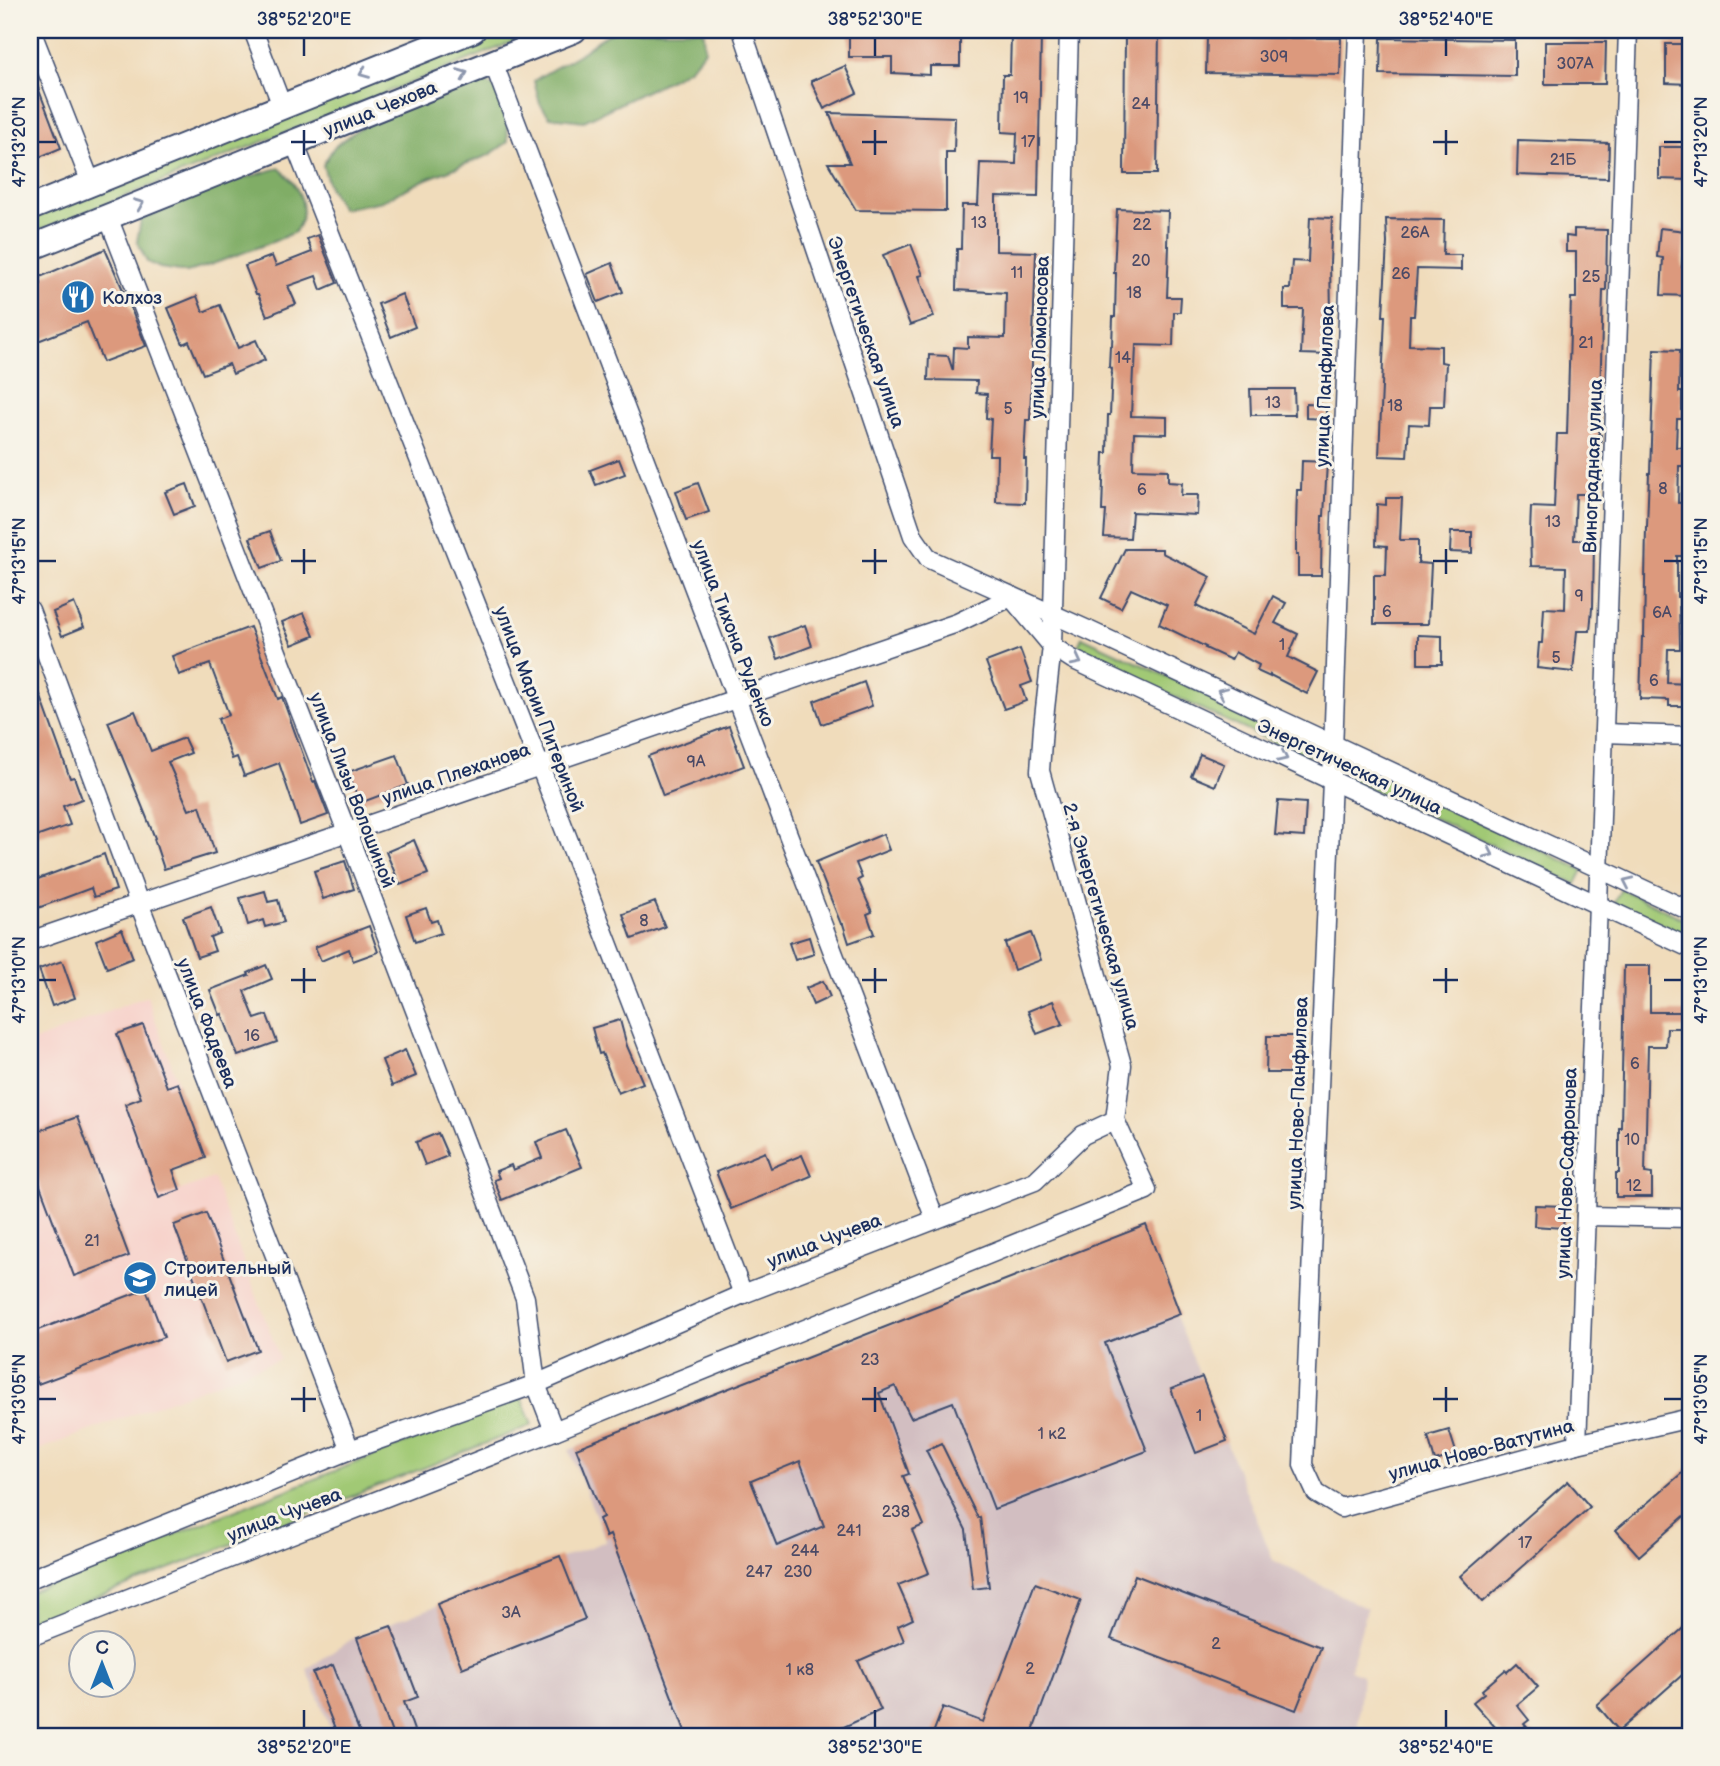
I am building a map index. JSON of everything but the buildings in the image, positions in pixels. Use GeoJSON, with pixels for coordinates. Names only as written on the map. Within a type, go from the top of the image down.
{"type":"FeatureCollection","features":[{"type":"Feature","properties":{"kind":"main road","name":"улица Чехова"},"geometry":{"type":"LineString","coordinates":[[30,208],[473,30]]}},
{"type":"Feature","properties":{"kind":"main road","name":"улица Чехова"},"geometry":{"type":"LineString","coordinates":[[30,248],[574,30]]}},
{"type":"Feature","properties":{"kind":"street"},"geometry":{"type":"LineString","coordinates":[[31,30],[91,183]]}},
{"type":"Feature","properties":{"kind":"street"},"geometry":{"type":"LineString","coordinates":[[253,30],[282,106]]}},
{"type":"Feature","properties":{"kind":"street","name":"Энергетическая улица"},"geometry":{"type":"LineString","coordinates":[[742,30],[913,536],[929,559],[1052,613],[1690,911]]}},
{"type":"Feature","properties":{"kind":"street","name":"улица Ломоносова"},"geometry":{"type":"LineString","coordinates":[[1052,646],[1069,30]]}},
{"type":"Feature","properties":{"kind":"street","name":"улица Панфилова"},"geometry":{"type":"LineString","coordinates":[[1333,744],[1358,30]]}},
{"type":"Feature","properties":{"kind":"street","name":"Виноградная улица"},"geometry":{"type":"LineString","coordinates":[[1598,904],[1628,30]]}},
{"type":"Feature","properties":{"kind":"street","name":"улица Тихона Руденко"},"geometry":{"type":"LineString","coordinates":[[493,62],[936,1219]]}},
{"type":"Feature","properties":{"kind":"street","name":"улица Марии Питериной"},"geometry":{"type":"LineString","coordinates":[[294,142],[540,766],[743,1294]]}},
{"type":"Feature","properties":{"kind":"street","name":"улица Лизы Волошиной"},"geometry":{"type":"LineString","coordinates":[[108,217],[525,1298],[536,1384]]}},
{"type":"Feature","properties":{"kind":"street","name":"Энергетическая улица"},"geometry":{"type":"LineString","coordinates":[[1011,597],[1052,646],[1072,659],[1690,948]]}},
{"type":"Feature","properties":{"kind":"street","name":"улица Плеханова"},"geometry":{"type":"LineString","coordinates":[[30,941],[957,623],[1011,597]]}},
{"type":"Feature","properties":{"kind":"street","name":"улица Фадеева"},"geometry":{"type":"LineString","coordinates":[[30,610],[139,903],[350,1450]]}},
{"type":"Feature","properties":{"kind":"street","name":"2-я Энергетическая улица"},"geometry":{"type":"LineString","coordinates":[[1052,646],[1040,771],[1122,1065],[1115,1120]]}},
{"type":"Feature","properties":{"kind":"street"},"geometry":{"type":"LineString","coordinates":[[1604,733],[1690,736]]}},
{"type":"Feature","properties":{"kind":"street","name":"улица Ново-Панфилова"},"geometry":{"type":"LineString","coordinates":[[1303,1465],[1333,744]]}},
{"type":"Feature","properties":{"kind":"street","name":"улица Ново-Сафронова"},"geometry":{"type":"LineString","coordinates":[[1577,1444],[1598,904]]}},
{"type":"Feature","properties":{"kind":"street","name":"улица Чучева"},"geometry":{"type":"LineString","coordinates":[[30,1579],[350,1450],[536,1384],[743,1294],[1035,1181],[1083,1135],[1115,1120],[1147,1190],[554,1431],[30,1637]]}},
{"type":"Feature","properties":{"kind":"street"},"geometry":{"type":"LineString","coordinates":[[1586,1216],[1690,1218]]}},
{"type":"Feature","properties":{"kind":"street"},"geometry":{"type":"LineString","coordinates":[[536,1384],[554,1431]]}},
{"type":"Feature","properties":{"kind":"street","name":"улица Ново-Ватутина"},"geometry":{"type":"LineString","coordinates":[[1303,1465],[1316,1493],[1341,1508],[1577,1444],[1690,1418]]}},
{"type":"Feature","properties":{"kind":"shaded area","name":"Строительный лицей"},"geometry":{"type":"Polygon","coordinates":[[[147,996],[178,1083],[126,1104],[159,1198],[213,1178],[280,1359],[30,1453],[30,1043],[147,996]]]}},
{"type":"Feature","properties":{"kind":"shaded area"},"geometry":{"type":"Polygon","coordinates":[[[1141,1227],[1273,1560],[1367,1609],[1350,1670],[1362,1675],[1357,1736],[333,1736],[307,1669],[353,1638],[606,1541],[569,1450],[1141,1227]]]}},
{"type":"Feature","properties":{"kind":"green space"},"geometry":{"type":"Polygon","coordinates":[[[498,30],[543,30],[30,234],[30,217],[498,30]]]}},
{"type":"Feature","properties":{"kind":"green space"},"geometry":{"type":"Polygon","coordinates":[[[616,30],[700,30],[704,33],[705,50],[690,68],[673,78],[584,121],[550,117],[540,104],[534,81],[616,30]]]}},
{"type":"Feature","properties":{"kind":"green space"},"geometry":{"type":"Polygon","coordinates":[[[486,82],[506,96],[508,142],[489,155],[426,179],[382,201],[342,209],[329,187],[323,165],[334,147],[358,129],[401,108],[486,82]]]}},
{"type":"Feature","properties":{"kind":"green space"},"geometry":{"type":"Polygon","coordinates":[[[279,168],[289,177],[302,202],[302,216],[295,232],[187,272],[160,268],[147,262],[137,241],[141,220],[207,189],[279,168]]]}},
{"type":"Feature","properties":{"kind":"green space"},"geometry":{"type":"Polygon","coordinates":[[[1082,637],[1313,744],[1307,758],[1076,651],[1082,637]]]}},
{"type":"Feature","properties":{"kind":"green space"},"geometry":{"type":"Polygon","coordinates":[[[1352,763],[1583,870],[1576,884],[1345,777],[1352,763]]]}},
{"type":"Feature","properties":{"kind":"green space"},"geometry":{"type":"Polygon","coordinates":[[[1621,889],[1690,922],[1690,938],[1614,903],[1621,889]]]}},
{"type":"Feature","properties":{"kind":"green space"},"geometry":{"type":"Polygon","coordinates":[[[521,1397],[532,1425],[30,1624],[30,1592],[521,1397]]]}},
{"type":"Feature","properties":{"kind":"place","name":"Колхоз"},"geometry":{"type":"Point","coordinates":[78,297]}},
{"type":"Feature","properties":{"kind":"place","name":"Строительный лицей"},"geometry":{"type":"Point","coordinates":[140,1278]}}]}
